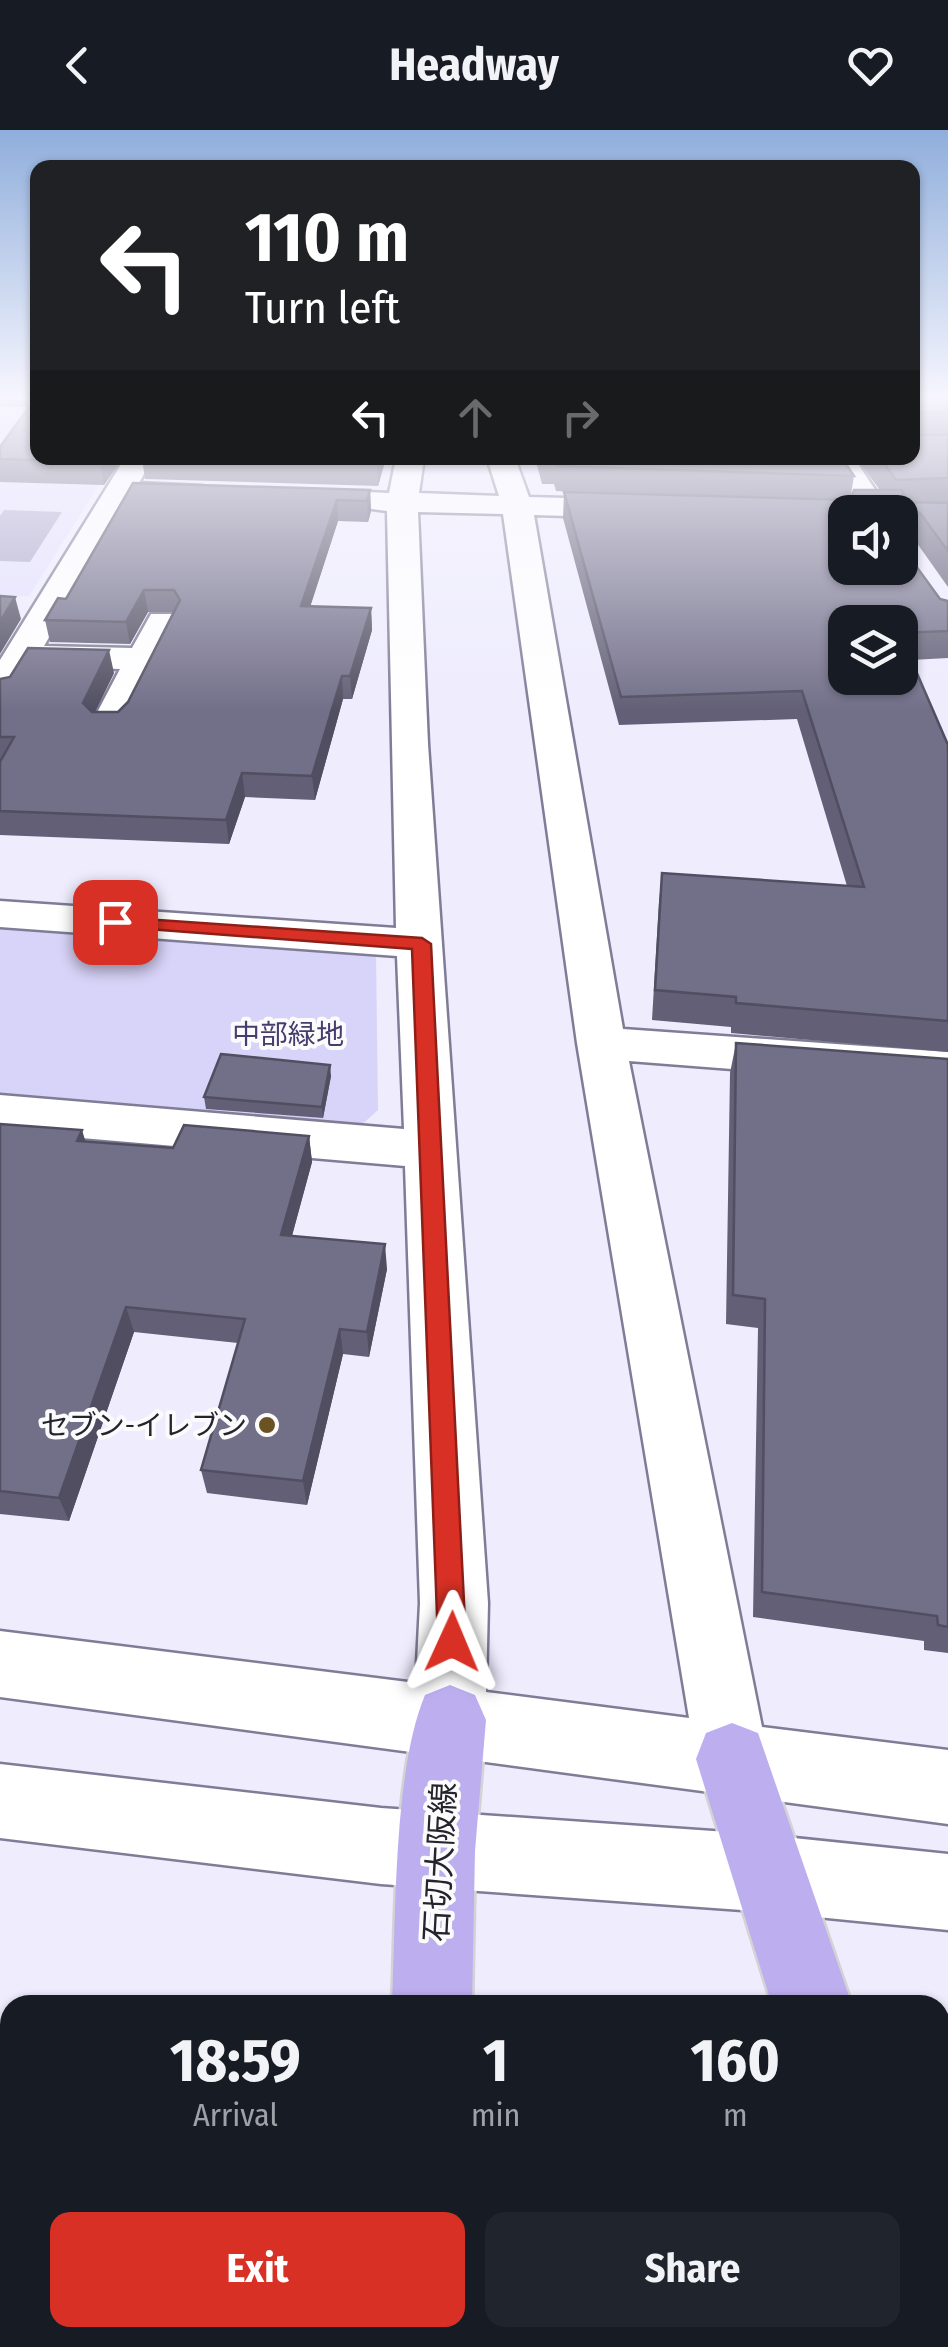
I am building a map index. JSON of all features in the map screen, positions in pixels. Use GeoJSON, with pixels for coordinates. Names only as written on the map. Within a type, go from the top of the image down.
{"type":"FeatureCollection","features":[{"type":"Feature","properties":{"kind":"main road","name":"石切大阪線"},"geometry":{"type":"LineString","coordinates":[[432,1995],[438,1851],[450,1720]]}},
{"type":"Feature","properties":{"kind":"main road"},"geometry":{"type":"LineString","coordinates":[[732,1759],[772,1871],[809,1995]]}},
{"type":"Feature","properties":{"kind":"street"},"geometry":{"type":"LineString","coordinates":[[0,690],[110,503]]}},
{"type":"Feature","properties":{"kind":"street"},"geometry":{"type":"LineString","coordinates":[[399,503],[454,1603],[450,1720]]}},
{"type":"Feature","properties":{"kind":"street"},"geometry":{"type":"LineString","coordinates":[[507,503],[672,510]]}},
{"type":"Feature","properties":{"kind":"street"},"geometry":{"type":"LineString","coordinates":[[517,506],[601,1043],[732,1759]]}},
{"type":"Feature","properties":{"kind":"street"},"geometry":{"type":"LineString","coordinates":[[18,601],[52,602]]}},
{"type":"Feature","properties":{"kind":"street"},"geometry":{"type":"LineString","coordinates":[[110,724],[163,620]]}},
{"type":"Feature","properties":{"kind":"street"},"geometry":{"type":"LineString","coordinates":[[20,656],[143,659]]}},
{"type":"Feature","properties":{"kind":"street"},"geometry":{"type":"LineString","coordinates":[[0,914],[422,944]]}},
{"type":"Feature","properties":{"kind":"street"},"geometry":{"type":"LineString","coordinates":[[601,1043],[948,1069]]}},
{"type":"Feature","properties":{"kind":"street"},"geometry":{"type":"LineString","coordinates":[[0,1113],[430,1150]]}},
{"type":"Feature","properties":{"kind":"street"},"geometry":{"type":"LineString","coordinates":[[0,1664],[948,1787]]}},
{"type":"Feature","properties":{"kind":"street"},"geometry":{"type":"LineString","coordinates":[[0,1801],[438,1851],[772,1871],[948,1892]]}},
{"type":"Feature","properties":{"kind":"shaded area"},"geometry":{"type":"Polygon","coordinates":[[[0,503],[87,503],[29,596],[0,595],[0,503]]]}},
{"type":"Feature","properties":{"kind":"shaded area"},"geometry":{"type":"Polygon","coordinates":[[[4,510],[62,512],[30,562],[0,561],[0,516],[4,510]]]}},
{"type":"Feature","properties":{"kind":"green space","name":"中部緑地"},"geometry":{"type":"Polygon","coordinates":[[[0,926],[376,953],[378,1110],[358,1128],[0,1098],[0,926]]]}},
{"type":"Feature","properties":{"kind":"building"},"geometry":{"type":"Polygon","coordinates":[[[121,503],[336,503],[301,606],[371,608],[350,676],[342,676],[312,776],[242,773],[226,820],[0,811],[0,762],[14,737],[0,737],[0,679],[10,677],[28,648],[109,650],[83,703],[92,712],[118,712],[128,702],[180,600],[174,590],[144,590],[126,622],[45,620],[58,598],[66,599],[121,503]]]}},
{"type":"Feature","properties":{"kind":"building"},"geometry":{"type":"Polygon","coordinates":[[[567,503],[828,503],[828,585],[918,585],[918,569],[940,599],[948,601],[948,631],[918,632],[918,605],[828,605],[828,695],[918,695],[918,676],[948,745],[948,1021],[736,1003],[736,997],[655,990],[662,873],[864,887],[802,691],[621,697],[567,503]]]}},
{"type":"Feature","properties":{"kind":"building"},"geometry":{"type":"Polygon","coordinates":[[[918,503],[948,503],[948,551],[920,513],[918,503]]]}},
{"type":"Feature","properties":{"kind":"building"},"geometry":{"type":"Polygon","coordinates":[[[0,596],[15,597],[0,622],[0,596]]]}},
{"type":"Feature","properties":{"kind":"building"},"geometry":{"type":"Polygon","coordinates":[[[736,1043],[948,1059],[948,1627],[938,1625],[937,1616],[762,1592],[765,1299],[733,1295],[736,1043]]]}},
{"type":"Feature","properties":{"kind":"building"},"geometry":{"type":"Polygon","coordinates":[[[221,1054],[330,1065],[322,1107],[204,1097],[221,1054]]]}},
{"type":"Feature","properties":{"kind":"building"},"geometry":{"type":"Polygon","coordinates":[[[0,1124],[82,1130],[77,1141],[173,1148],[184,1125],[309,1136],[281,1235],[385,1244],[367,1332],[340,1329],[303,1481],[201,1470],[245,1319],[126,1307],[59,1498],[0,1491],[0,1124]]]}},
{"type":"Feature","properties":{"kind":"place","name":"セブン-イレブン"},"geometry":{"type":"Point","coordinates":[267,1425]}},
{"type":"Feature","properties":{"kind":"route"},"geometry":{"type":"LineString","coordinates":[[115,922],[422,944],[454,1603],[452,1642]]}}]}
